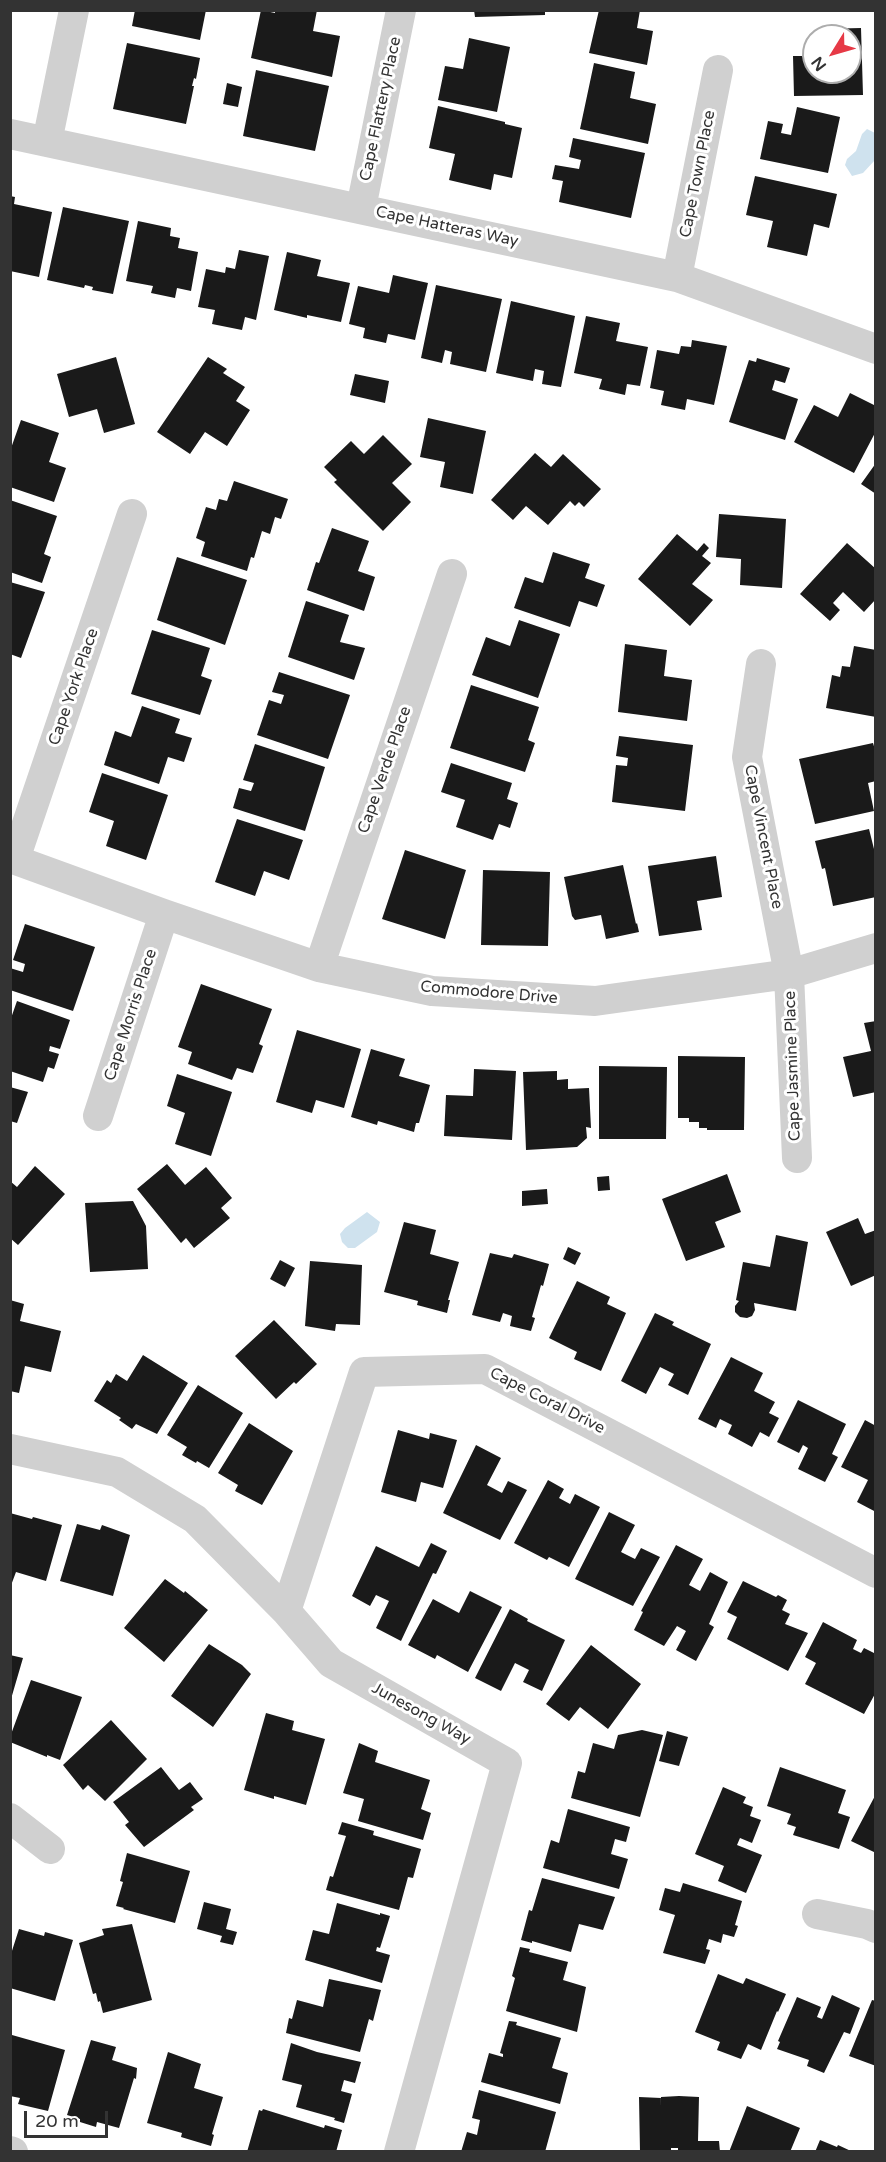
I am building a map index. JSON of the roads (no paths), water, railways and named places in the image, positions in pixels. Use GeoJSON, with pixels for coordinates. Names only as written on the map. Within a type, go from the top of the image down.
{"type":"FeatureCollection","features":[{"type":"Feature","properties":{"kind":"street"},"geometry":{"type":"LineString","coordinates":[[47,142],[74,10]]}},
{"type":"Feature","properties":{"kind":"street","name":"Cape Flattery Place"},"geometry":{"type":"LineString","coordinates":[[361,208],[401,10]]}},
{"type":"Feature","properties":{"kind":"street","name":"Cape Town Place"},"geometry":{"type":"LineString","coordinates":[[677,278],[718,70]]}},
{"type":"Feature","properties":{"kind":"street","name":"Cape Hatteras Way"},"geometry":{"type":"LineString","coordinates":[[10,134],[677,278],[876,348]]}},
{"type":"Feature","properties":{"kind":"street","name":"Cape York Place"},"geometry":{"type":"LineString","coordinates":[[13,858],[132,514]]}},
{"type":"Feature","properties":{"kind":"street","name":"Cape Verde Place"},"geometry":{"type":"LineString","coordinates":[[319,967],[452,574]]}},
{"type":"Feature","properties":{"kind":"street","name":"Cape Vincent Place"},"geometry":{"type":"LineString","coordinates":[[761,664],[747,757],[789,974]]}},
{"type":"Feature","properties":{"kind":"street","name":"Commodore Drive"},"geometry":{"type":"LineString","coordinates":[[13,858],[164,914],[319,967],[432,992],[594,1001],[789,974],[876,948]]}},
{"type":"Feature","properties":{"kind":"street","name":"Cape Morris Place"},"geometry":{"type":"LineString","coordinates":[[98,1116],[164,914]]}},
{"type":"Feature","properties":{"kind":"street","name":"Cape Jasmine Place"},"geometry":{"type":"LineString","coordinates":[[789,974],[797,1158]]}},
{"type":"Feature","properties":{"kind":"street","name":"Cape Coral Drive"},"geometry":{"type":"LineString","coordinates":[[286,1611],[364,1372],[485,1369],[876,1573]]}},
{"type":"Feature","properties":{"kind":"street","name":"Junesong Way"},"geometry":{"type":"LineString","coordinates":[[10,1449],[117,1472],[195,1519],[286,1611],[331,1664],[507,1763],[399,2151]]}},
{"type":"Feature","properties":{"kind":"street"},"geometry":{"type":"LineString","coordinates":[[10,1818],[50,1849]]}},
{"type":"Feature","properties":{"kind":"street"},"geometry":{"type":"LineString","coordinates":[[816,1914],[867,1924],[876,1928]]}},
{"type":"Feature","properties":{"kind":"water"},"geometry":{"type":"Polygon","coordinates":[[[867,129],[875,133],[875,160],[863,173],[852,176],[845,165],[847,159],[856,151],[862,134],[867,129]]]}},
{"type":"Feature","properties":{"kind":"water"},"geometry":{"type":"Polygon","coordinates":[[[367,1212],[380,1222],[377,1232],[355,1248],[348,1248],[342,1242],[340,1234],[367,1212]]]}}]}
